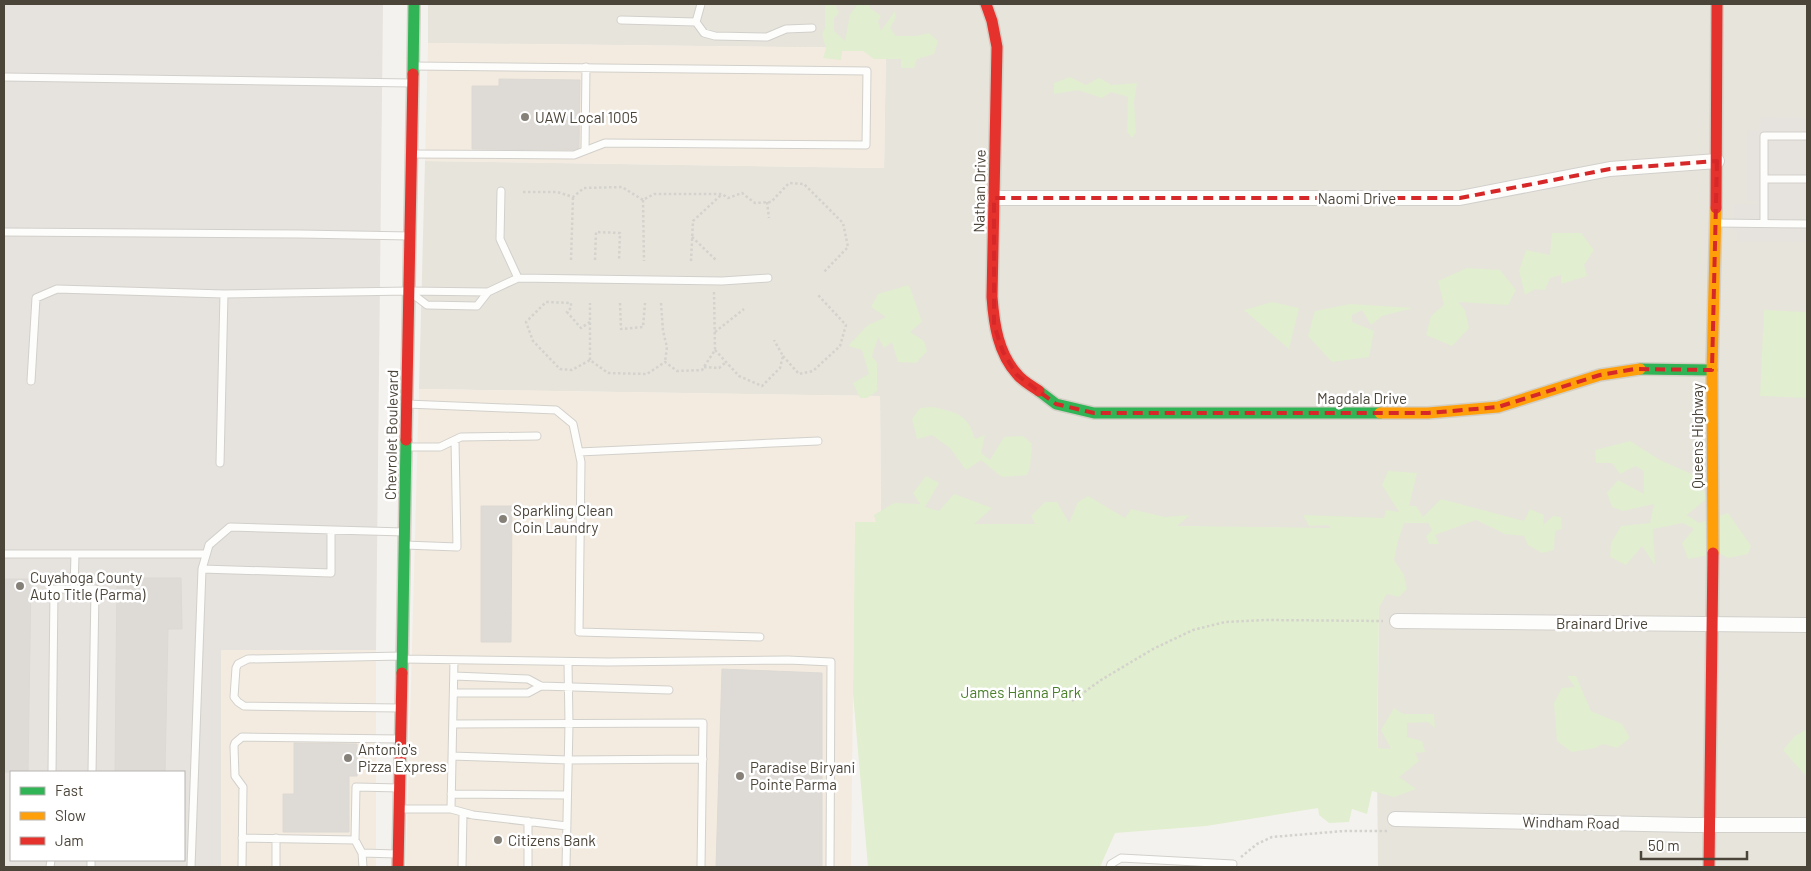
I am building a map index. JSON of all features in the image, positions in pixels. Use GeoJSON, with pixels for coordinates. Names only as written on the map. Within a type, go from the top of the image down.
{"type":"FeatureCollection","features":[{"type":"Feature","properties":{"kind":"street","name":"Chevrolet Boulevard"},"geometry":{"type":"LineString","coordinates":[[398,867],[414,4]]}},
{"type":"Feature","properties":{"kind":"street","name":"Nathan Drive"},"geometry":{"type":"LineString","coordinates":[[986,4],[992,21],[996,47],[992,297],[994,325],[1003,352],[1017,374]]}},
{"type":"Feature","properties":{"kind":"street","name":"Queens Highway"},"geometry":{"type":"LineString","coordinates":[[1709,867],[1713,624],[1712,370],[1717,161],[1717,4]]}},
{"type":"Feature","properties":{"kind":"street","name":"Naomi Drive"},"geometry":{"type":"LineString","coordinates":[[994,198],[1460,198],[1610,169],[1717,161]]}},
{"type":"Feature","properties":{"kind":"street","name":"Magdala Drive"},"geometry":{"type":"LineString","coordinates":[[1017,374],[1056,404],[1094,413],[1428,413],[1498,407],[1600,375],[1635,369],[1712,370]]}},
{"type":"Feature","properties":{"kind":"street","name":"Brainard Drive"},"geometry":{"type":"LineString","coordinates":[[1397,621],[1807,625]]}},
{"type":"Feature","properties":{"kind":"street","name":"Windham Road"},"geometry":{"type":"LineString","coordinates":[[1394,825],[1807,825]]}},
{"type":"Feature","properties":{"kind":"lane"},"geometry":{"type":"LineString","coordinates":[[696,22],[701,4]]}},
{"type":"Feature","properties":{"kind":"lane"},"geometry":{"type":"LineString","coordinates":[[621,20],[696,22]]}},
{"type":"Feature","properties":{"kind":"lane"},"geometry":{"type":"LineString","coordinates":[[696,22],[704,33],[715,36],[767,37],[786,30],[812,28]]}},
{"type":"Feature","properties":{"kind":"lane"},"geometry":{"type":"LineString","coordinates":[[411,154],[574,155],[605,142],[866,145],[867,72],[413,66]]}},
{"type":"Feature","properties":{"kind":"lane"},"geometry":{"type":"LineString","coordinates":[[585,150],[586,68]]}},
{"type":"Feature","properties":{"kind":"lane"},"geometry":{"type":"LineString","coordinates":[[4,77],[413,83]]}},
{"type":"Feature","properties":{"kind":"lane"},"geometry":{"type":"LineString","coordinates":[[1764,223],[1764,136],[1807,136]]}},
{"type":"Feature","properties":{"kind":"lane"},"geometry":{"type":"LineString","coordinates":[[1764,179],[1807,179]]}},
{"type":"Feature","properties":{"kind":"lane"},"geometry":{"type":"LineString","coordinates":[[501,191],[500,239],[518,278]]}},
{"type":"Feature","properties":{"kind":"lane"},"geometry":{"type":"LineString","coordinates":[[1715,223],[1807,224]]}},
{"type":"Feature","properties":{"kind":"lane"},"geometry":{"type":"LineString","coordinates":[[4,232],[410,236]]}},
{"type":"Feature","properties":{"kind":"lane"},"geometry":{"type":"LineString","coordinates":[[31,381],[36,298],[57,289],[224,294],[409,291],[488,292],[518,278],[712,281],[768,278]]}},
{"type":"Feature","properties":{"kind":"lane"},"geometry":{"type":"LineString","coordinates":[[409,291],[428,305],[477,306],[488,292]]}},
{"type":"Feature","properties":{"kind":"lane"},"geometry":{"type":"LineString","coordinates":[[220,463],[224,294]]}},
{"type":"Feature","properties":{"kind":"lane"},"geometry":{"type":"LineString","coordinates":[[407,404],[556,410],[573,424],[580,462],[579,632],[760,637]]}},
{"type":"Feature","properties":{"kind":"lane"},"geometry":{"type":"LineString","coordinates":[[406,447],[440,447],[461,437],[537,436]]}},
{"type":"Feature","properties":{"kind":"lane"},"geometry":{"type":"LineString","coordinates":[[404,545],[457,547],[454,440]]}},
{"type":"Feature","properties":{"kind":"lane"},"geometry":{"type":"LineString","coordinates":[[579,452],[818,441]]}},
{"type":"Feature","properties":{"kind":"lane"},"geometry":{"type":"LineString","coordinates":[[191,867],[202,569],[209,545],[230,527],[405,532]]}},
{"type":"Feature","properties":{"kind":"lane"},"geometry":{"type":"LineString","coordinates":[[202,569],[331,573],[331,530]]}},
{"type":"Feature","properties":{"kind":"lane"},"geometry":{"type":"LineString","coordinates":[[4,554],[206,554]]}},
{"type":"Feature","properties":{"kind":"lane"},"geometry":{"type":"LineString","coordinates":[[74,589],[75,554]]}},
{"type":"Feature","properties":{"kind":"lane"},"geometry":{"type":"LineString","coordinates":[[52,771],[54,589],[95,589],[92,771]]}},
{"type":"Feature","properties":{"kind":"lane"},"geometry":{"type":"LineString","coordinates":[[401,708],[244,706],[234,697],[236,668],[238,664],[248,658],[402,657],[568,662],[831,662],[830,867]]}},
{"type":"Feature","properties":{"kind":"lane"},"geometry":{"type":"LineString","coordinates":[[451,809],[454,660]]}},
{"type":"Feature","properties":{"kind":"lane"},"geometry":{"type":"LineString","coordinates":[[566,867],[569,724],[568,662]]}},
{"type":"Feature","properties":{"kind":"lane"},"geometry":{"type":"LineString","coordinates":[[454,676],[528,679],[541,686],[669,690]]}},
{"type":"Feature","properties":{"kind":"lane"},"geometry":{"type":"LineString","coordinates":[[454,694],[528,694],[541,686]]}},
{"type":"Feature","properties":{"kind":"lane"},"geometry":{"type":"LineString","coordinates":[[453,724],[703,723],[701,867]]}},
{"type":"Feature","properties":{"kind":"lane"},"geometry":{"type":"LineString","coordinates":[[242,867],[243,787],[235,776],[234,746],[242,737],[401,739]]}},
{"type":"Feature","properties":{"kind":"lane"},"geometry":{"type":"LineString","coordinates":[[452,756],[568,760],[703,759]]}},
{"type":"Feature","properties":{"kind":"lane"},"geometry":{"type":"LineString","coordinates":[[363,867],[362,853],[355,840],[356,787],[400,788]]}},
{"type":"Feature","properties":{"kind":"lane"},"geometry":{"type":"LineString","coordinates":[[451,794],[567,795]]}},
{"type":"Feature","properties":{"kind":"lane"},"geometry":{"type":"LineString","coordinates":[[400,809],[451,809],[463,813],[567,826]]}},
{"type":"Feature","properties":{"kind":"lane"},"geometry":{"type":"LineString","coordinates":[[462,867],[463,813]]}},
{"type":"Feature","properties":{"kind":"lane"},"geometry":{"type":"LineString","coordinates":[[528,821],[528,867]]}},
{"type":"Feature","properties":{"kind":"lane"},"geometry":{"type":"LineString","coordinates":[[242,838],[355,840]]}},
{"type":"Feature","properties":{"kind":"lane"},"geometry":{"type":"LineString","coordinates":[[276,838],[276,867]]}},
{"type":"Feature","properties":{"kind":"lane"},"geometry":{"type":"LineString","coordinates":[[362,853],[399,854]]}},
{"type":"Feature","properties":{"kind":"lane"},"geometry":{"type":"LineString","coordinates":[[1110,867],[1111,864],[1122,858],[1233,864]]}},
{"type":"Feature","properties":{"kind":"path"},"geometry":{"type":"LineString","coordinates":[[643,200],[654,194],[722,194],[728,198],[742,192],[755,203],[771,202],[789,183],[804,184],[843,223],[848,247],[823,273]]}},
{"type":"Feature","properties":{"kind":"path"},"geometry":{"type":"LineString","coordinates":[[570,260],[573,197],[584,188],[622,187],[643,200]]}},
{"type":"Feature","properties":{"kind":"path"},"geometry":{"type":"LineString","coordinates":[[523,192],[557,192],[573,197]]}},
{"type":"Feature","properties":{"kind":"path"},"geometry":{"type":"LineString","coordinates":[[691,261],[693,221],[722,194]]}},
{"type":"Feature","properties":{"kind":"path"},"geometry":{"type":"LineString","coordinates":[[643,200],[644,261]]}},
{"type":"Feature","properties":{"kind":"path"},"geometry":{"type":"LineString","coordinates":[[767,202],[769,218]]}},
{"type":"Feature","properties":{"kind":"path"},"geometry":{"type":"LineString","coordinates":[[595,260],[596,232],[620,233],[619,260]]}},
{"type":"Feature","properties":{"kind":"path"},"geometry":{"type":"LineString","coordinates":[[692,237],[717,262]]}},
{"type":"Feature","properties":{"kind":"path"},"geometry":{"type":"LineString","coordinates":[[704,368],[715,350],[714,291]]}},
{"type":"Feature","properties":{"kind":"path"},"geometry":{"type":"LineString","coordinates":[[774,340],[782,356],[799,374],[813,371],[840,346],[846,326],[818,296]]}},
{"type":"Feature","properties":{"kind":"path"},"geometry":{"type":"LineString","coordinates":[[590,322],[581,328],[567,312],[570,308],[570,302],[546,302],[526,322],[533,340],[560,369],[572,370],[590,360]]}},
{"type":"Feature","properties":{"kind":"path"},"geometry":{"type":"LineString","coordinates":[[590,303],[590,360]]}},
{"type":"Feature","properties":{"kind":"path"},"geometry":{"type":"LineString","coordinates":[[620,303],[621,328],[643,327],[645,303]]}},
{"type":"Feature","properties":{"kind":"path"},"geometry":{"type":"LineString","coordinates":[[590,360],[608,373],[647,374],[665,362],[667,347],[663,331],[661,303]]}},
{"type":"Feature","properties":{"kind":"path"},"geometry":{"type":"LineString","coordinates":[[715,332],[744,309]]}},
{"type":"Feature","properties":{"kind":"path"},"geometry":{"type":"LineString","coordinates":[[715,350],[739,376],[762,386],[780,368],[782,356]]}},
{"type":"Feature","properties":{"kind":"path"},"geometry":{"type":"LineString","coordinates":[[665,362],[677,371],[719,368],[726,362]]}},
{"type":"Feature","properties":{"kind":"path"},"geometry":{"type":"LineString","coordinates":[[1072,701],[1101,680],[1152,649],[1193,630],[1225,622],[1265,620],[1397,621]]}},
{"type":"Feature","properties":{"kind":"path"},"geometry":{"type":"LineString","coordinates":[[1233,864],[1248,850],[1272,837],[1394,825]]}},
{"type":"Feature","properties":{"kind":"highlighted area"},"geometry":{"type":"Polygon","coordinates":[[[1717,161],[1712,370],[1635,369],[1600,375],[1498,407],[1428,413],[1094,413],[1056,404],[1017,375],[1003,352],[994,325],[994,198],[1460,198],[1610,169],[1717,161]]]}},
{"type":"Feature","properties":{"kind":"shaded area"},"geometry":{"type":"Polygon","coordinates":[[[4,4],[383,4],[376,650],[221,650],[221,867],[4,867],[4,4]]]}},
{"type":"Feature","properties":{"kind":"shaded area"},"geometry":{"type":"Polygon","coordinates":[[[428,4],[1807,4],[1807,867],[1378,867],[1377,768],[1380,529],[881,523],[880,396],[419,389],[425,161],[884,168],[886,48],[428,43],[428,4]]]}},
{"type":"Feature","properties":{"kind":"shaded area"},"geometry":{"type":"Polygon","coordinates":[[[428,43],[886,48],[884,168],[425,161],[428,43]]]}},
{"type":"Feature","properties":{"kind":"shaded area"},"geometry":{"type":"Polygon","coordinates":[[[1761,117],[1807,118],[1807,242],[1737,242],[1737,231],[1733,230],[1734,204],[1759,204],[1758,201],[1747,201],[1747,130],[1760,130],[1761,117]]]}},
{"type":"Feature","properties":{"kind":"shaded area"},"geometry":{"type":"Polygon","coordinates":[[[419,389],[880,396],[881,523],[855,522],[851,867],[406,867],[419,389]]]}},
{"type":"Feature","properties":{"kind":"shaded area"},"geometry":{"type":"Polygon","coordinates":[[[221,650],[376,650],[376,867],[221,867],[221,650]]]}},
{"type":"Feature","properties":{"kind":"green space"},"geometry":{"type":"Polygon","coordinates":[[[825,4],[835,4],[839,13],[834,18],[834,31],[845,41],[850,14],[858,4],[866,6],[866,4],[869,4],[870,8],[881,16],[878,21],[881,31],[895,11],[896,17],[890,28],[896,36],[916,36],[929,33],[938,41],[934,54],[917,59],[914,68],[901,68],[901,59],[874,59],[863,51],[842,51],[841,60],[823,58],[826,49],[822,34],[825,28],[825,4]]]}},
{"type":"Feature","properties":{"kind":"green space"},"geometry":{"type":"Polygon","coordinates":[[[1070,77],[1086,85],[1099,78],[1112,85],[1137,83],[1134,102],[1136,133],[1132,138],[1127,132],[1128,97],[1111,92],[1102,98],[1078,90],[1054,94],[1054,83],[1070,77]]]}},
{"type":"Feature","properties":{"kind":"green space"},"geometry":{"type":"Polygon","coordinates":[[[1552,233],[1581,233],[1594,250],[1584,265],[1587,276],[1561,284],[1561,275],[1550,278],[1545,290],[1535,289],[1525,295],[1519,271],[1526,250],[1550,255],[1552,233]]]}},
{"type":"Feature","properties":{"kind":"green space"},"geometry":{"type":"Polygon","coordinates":[[[1467,268],[1500,270],[1516,290],[1508,305],[1458,302],[1465,310],[1469,328],[1452,346],[1426,335],[1431,316],[1444,305],[1438,281],[1467,268]]]}},
{"type":"Feature","properties":{"kind":"green space"},"geometry":{"type":"Polygon","coordinates":[[[909,285],[922,322],[910,332],[924,341],[927,351],[916,363],[898,362],[892,342],[884,348],[878,337],[872,356],[877,363],[877,391],[867,398],[860,398],[853,383],[869,374],[862,350],[848,346],[868,325],[886,317],[871,307],[878,294],[909,285]]]}},
{"type":"Feature","properties":{"kind":"green space"},"geometry":{"type":"Polygon","coordinates":[[[1272,302],[1299,308],[1289,349],[1244,310],[1272,302]]]}},
{"type":"Feature","properties":{"kind":"green space"},"geometry":{"type":"Polygon","coordinates":[[[1350,304],[1413,308],[1382,316],[1371,325],[1362,310],[1352,315],[1352,322],[1374,331],[1369,357],[1332,362],[1308,336],[1315,311],[1350,304]]]}},
{"type":"Feature","properties":{"kind":"green space"},"geometry":{"type":"Polygon","coordinates":[[[1764,310],[1807,312],[1807,398],[1760,396],[1764,310]]]}},
{"type":"Feature","properties":{"kind":"green space"},"geometry":{"type":"Polygon","coordinates":[[[933,407],[955,413],[965,419],[975,439],[985,435],[981,453],[990,460],[1004,437],[1023,436],[1032,444],[1030,467],[1027,475],[1002,477],[981,460],[966,470],[950,448],[932,435],[917,439],[912,419],[920,408],[933,407]]]}},
{"type":"Feature","properties":{"kind":"green space"},"geometry":{"type":"Polygon","coordinates":[[[1630,441],[1660,460],[1701,478],[1706,499],[1687,515],[1699,523],[1728,513],[1751,546],[1748,554],[1728,558],[1719,553],[1688,559],[1682,543],[1694,529],[1683,523],[1653,529],[1655,565],[1642,546],[1626,565],[1610,557],[1611,543],[1621,526],[1650,523],[1654,504],[1623,511],[1612,507],[1607,493],[1618,480],[1644,494],[1644,471],[1635,466],[1620,474],[1612,463],[1596,463],[1595,450],[1630,441]]]}},
{"type":"Feature","properties":{"kind":"green space","name":"James Hanna Park"},"geometry":{"type":"Polygon","coordinates":[[[1388,471],[1417,473],[1409,506],[1416,506],[1423,517],[1441,499],[1524,521],[1530,509],[1544,515],[1543,525],[1553,516],[1561,517],[1562,529],[1555,531],[1554,550],[1542,553],[1528,545],[1524,536],[1505,534],[1476,520],[1435,535],[1439,544],[1429,544],[1426,536],[1432,530],[1428,523],[1404,523],[1394,560],[1404,575],[1407,589],[1399,597],[1387,594],[1379,607],[1377,748],[1391,749],[1381,730],[1394,708],[1403,714],[1434,714],[1435,728],[1428,722],[1407,723],[1407,737],[1422,741],[1425,752],[1415,753],[1419,761],[1399,777],[1416,789],[1394,797],[1372,791],[1367,814],[1352,809],[1349,822],[1329,823],[1319,815],[1318,808],[1206,826],[1115,833],[1100,867],[868,867],[853,693],[855,522],[876,522],[874,515],[894,503],[920,504],[913,493],[926,476],[939,483],[925,507],[939,511],[954,494],[992,508],[974,524],[1035,524],[1031,516],[1045,502],[1057,502],[1069,523],[1078,502],[1088,496],[1125,518],[1131,509],[1165,517],[1190,515],[1177,526],[1331,528],[1328,525],[1309,526],[1303,515],[1384,518],[1386,510],[1399,512],[1382,485],[1388,471]]]}},
{"type":"Feature","properties":{"kind":"green space"},"geometry":{"type":"Polygon","coordinates":[[[1567,676],[1576,676],[1591,711],[1622,724],[1630,738],[1617,748],[1603,744],[1595,748],[1572,752],[1557,741],[1554,703],[1562,688],[1575,687],[1567,676]]]}},
{"type":"Feature","properties":{"kind":"green space"},"geometry":{"type":"Polygon","coordinates":[[[1807,729],[1807,773],[1805,775],[1783,750],[1795,736],[1807,729]]]}},
{"type":"Feature","properties":{"kind":"building","name":"UAW Local 1005"},"geometry":{"type":"Polygon","coordinates":[[[499,79],[580,80],[579,148],[573,150],[472,149],[472,86],[499,86],[499,79]]]}},
{"type":"Feature","properties":{"kind":"building"},"geometry":{"type":"Polygon","coordinates":[[[481,506],[512,506],[511,642],[481,642],[481,506]]]}},
{"type":"Feature","properties":{"kind":"building"},"geometry":{"type":"Polygon","coordinates":[[[117,578],[181,578],[182,629],[168,629],[165,771],[115,771],[117,578]]]}},
{"type":"Feature","properties":{"kind":"building"},"geometry":{"type":"Polygon","coordinates":[[[4,579],[31,579],[28,771],[4,772],[4,579]]]}},
{"type":"Feature","properties":{"kind":"building"},"geometry":{"type":"Polygon","coordinates":[[[722,669],[822,673],[822,867],[716,867],[722,669]]]}},
{"type":"Feature","properties":{"kind":"building"},"geometry":{"type":"Polygon","coordinates":[[[294,743],[357,744],[357,776],[349,776],[349,832],[283,832],[283,794],[294,794],[294,743]]]}},
{"type":"Feature","properties":{"kind":"traffic: fast"},"geometry":{"type":"LineString","coordinates":[[413,74],[414,4]]}},
{"type":"Feature","properties":{"kind":"traffic: fast"},"geometry":{"type":"LineString","coordinates":[[1640,369],[1712,370]]}},
{"type":"Feature","properties":{"kind":"traffic: fast"},"geometry":{"type":"LineString","coordinates":[[1039,391],[1056,404],[1094,413],[1380,413]]}},
{"type":"Feature","properties":{"kind":"traffic: fast"},"geometry":{"type":"LineString","coordinates":[[402,673],[406,440]]}},
{"type":"Feature","properties":{"kind":"traffic: slow"},"geometry":{"type":"LineString","coordinates":[[1713,553],[1712,370],[1716,208]]}},
{"type":"Feature","properties":{"kind":"traffic: slow"},"geometry":{"type":"LineString","coordinates":[[1380,413],[1428,413],[1498,407],[1600,375],[1640,369]]}},
{"type":"Feature","properties":{"kind":"traffic: jam"},"geometry":{"type":"LineString","coordinates":[[986,4],[992,21],[997,47],[992,297],[994,317],[998,338],[1005,357],[1022,379],[1039,391]]}},
{"type":"Feature","properties":{"kind":"traffic: jam"},"geometry":{"type":"LineString","coordinates":[[1716,208],[1717,4]]}},
{"type":"Feature","properties":{"kind":"traffic: jam"},"geometry":{"type":"LineString","coordinates":[[406,440],[413,74]]}},
{"type":"Feature","properties":{"kind":"traffic: jam"},"geometry":{"type":"LineString","coordinates":[[1709,867],[1713,553]]}},
{"type":"Feature","properties":{"kind":"traffic: jam"},"geometry":{"type":"LineString","coordinates":[[398,867],[402,673]]}},
{"type":"Feature","properties":{"kind":"place","name":"UAW Local 1005"},"geometry":{"type":"Point","coordinates":[525,117]}},
{"type":"Feature","properties":{"kind":"place","name":"Sparkling Clean Coin Laundry"},"geometry":{"type":"Point","coordinates":[503,519]}},
{"type":"Feature","properties":{"kind":"place","name":"Cuyahoga County Auto Title (Parma)"},"geometry":{"type":"Point","coordinates":[20,586]}},
{"type":"Feature","properties":{"kind":"place","name":"Antonio's Pizza Express"},"geometry":{"type":"Point","coordinates":[348,758]}},
{"type":"Feature","properties":{"kind":"place","name":"Paradise Biryani Pointe Parma"},"geometry":{"type":"Point","coordinates":[740,776]}},
{"type":"Feature","properties":{"kind":"place","name":"Citizens Bank"},"geometry":{"type":"Point","coordinates":[498,840]}}]}
